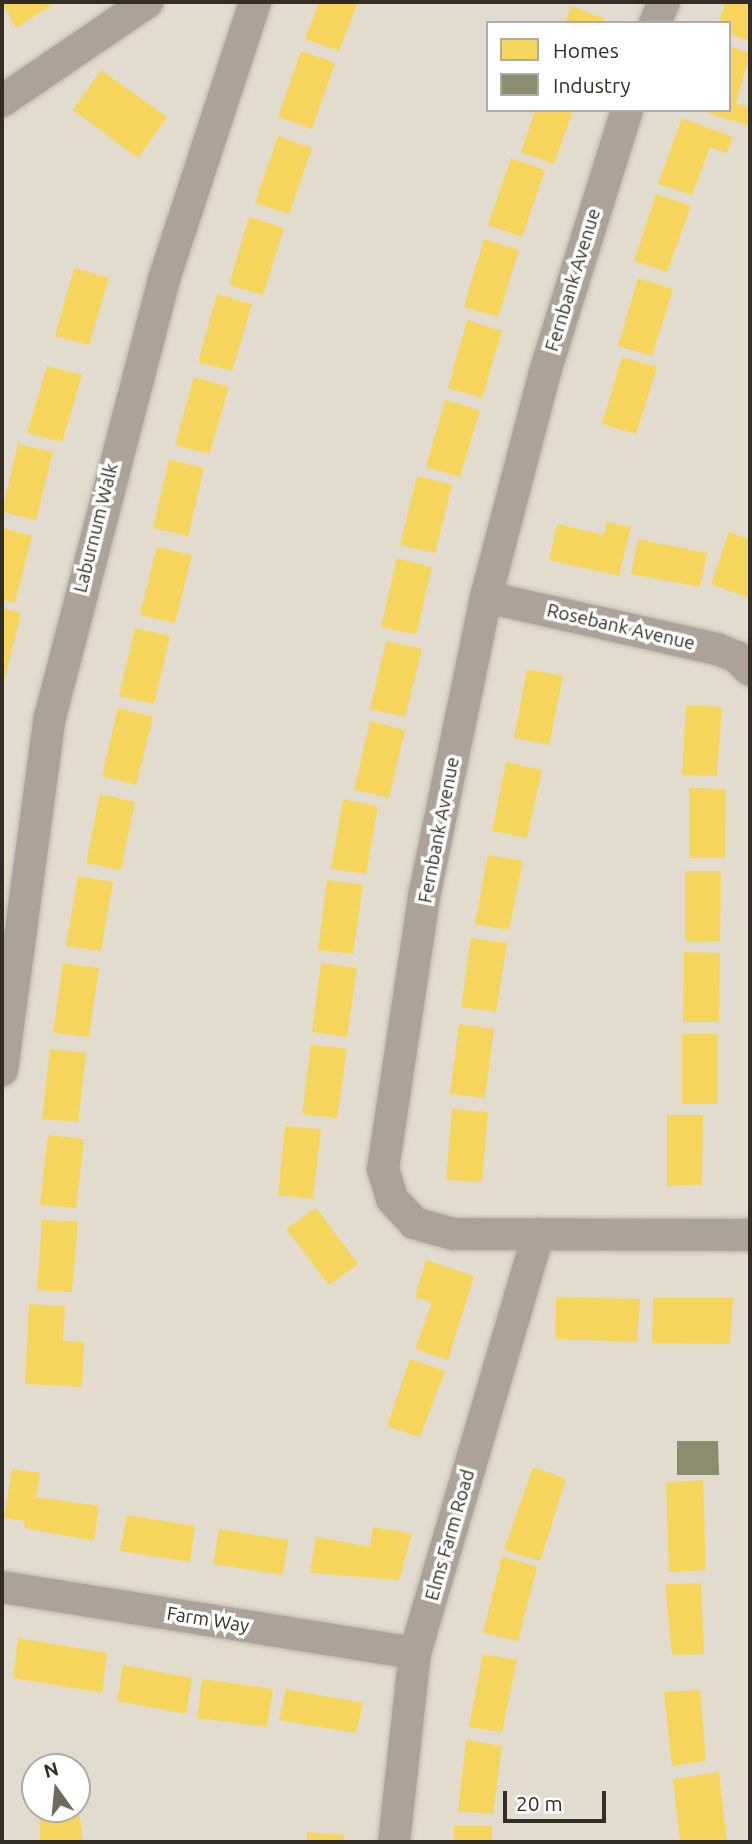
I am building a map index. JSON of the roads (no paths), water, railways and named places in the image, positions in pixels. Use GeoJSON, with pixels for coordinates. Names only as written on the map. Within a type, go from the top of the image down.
{"type":"FeatureCollection","features":[{"type":"Feature","properties":{"kind":"street"},"geometry":{"type":"LineString","coordinates":[[2,100],[148,2]]}},
{"type":"Feature","properties":{"kind":"street","name":"Laburnum Walk"},"geometry":{"type":"LineString","coordinates":[[2,1070],[50,717],[113,463],[164,279],[254,2]]}},
{"type":"Feature","properties":{"kind":"street"},"geometry":{"type":"LineString","coordinates":[[656,21],[664,2]]}},
{"type":"Feature","properties":{"kind":"street","name":"Fernbank Avenue"},"geometry":{"type":"LineString","coordinates":[[626,112],[545,372],[486,597],[425,891],[383,1169],[392,1199],[414,1223],[453,1234],[750,1236]]}},
{"type":"Feature","properties":{"kind":"street","name":"Rosebank Avenue"},"geometry":{"type":"LineString","coordinates":[[486,597],[718,649],[737,657],[750,670]]}},
{"type":"Feature","properties":{"kind":"street","name":"Elms Farm Road"},"geometry":{"type":"LineString","coordinates":[[394,1842],[415,1653],[538,1234]]}},
{"type":"Feature","properties":{"kind":"street","name":"Farm Way"},"geometry":{"type":"LineString","coordinates":[[2,1587],[415,1653]]}}]}
